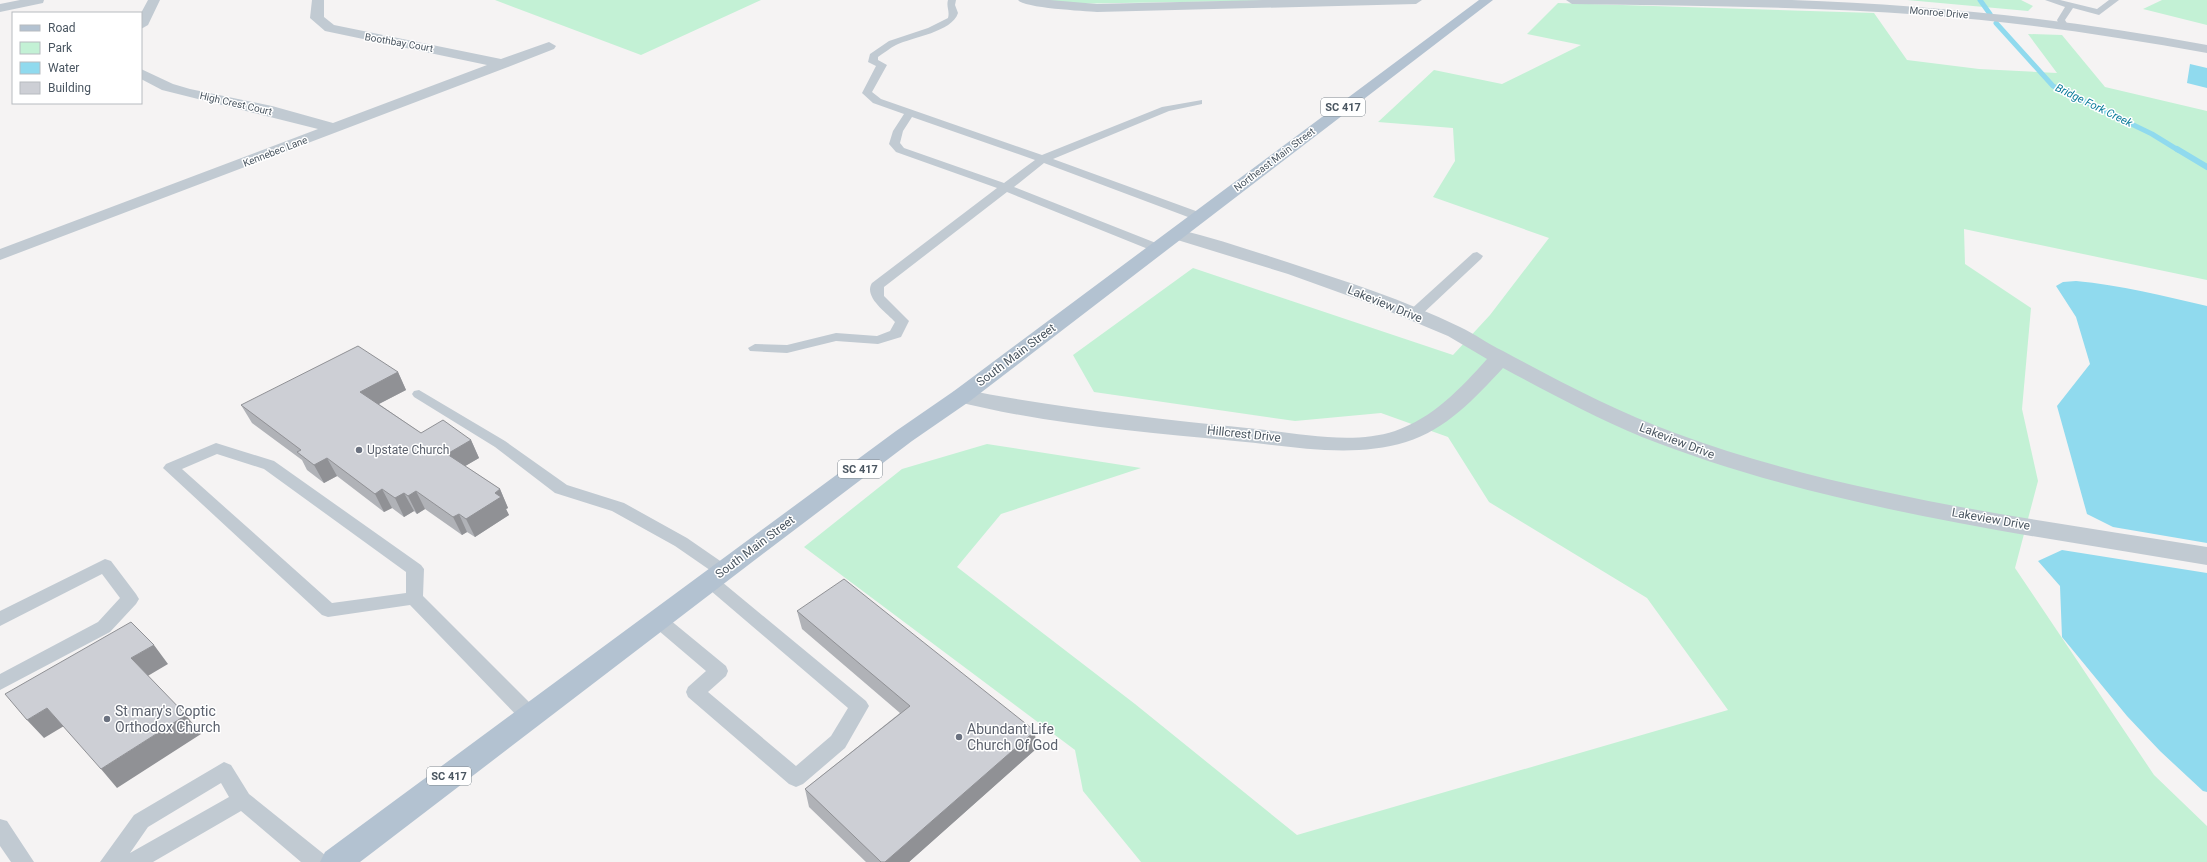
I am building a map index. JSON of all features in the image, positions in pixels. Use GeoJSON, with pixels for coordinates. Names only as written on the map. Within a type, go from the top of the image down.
{"type":"FeatureCollection","features":[{"type":"Feature","properties":{"kind":"main road","name":"Northeast Main Street"},"geometry":{"type":"LineString","coordinates":[[1177,234],[1487,0]]}},
{"type":"Feature","properties":{"kind":"main road","name":"South Main Street"},"geometry":{"type":"LineString","coordinates":[[336,862],[716,576],[904,436],[962,396],[1177,234]]}},
{"type":"Feature","properties":{"kind":"street"},"geometry":{"type":"LineString","coordinates":[[0,8],[38,0]]}},
{"type":"Feature","properties":{"kind":"street"},"geometry":{"type":"LineString","coordinates":[[142,22],[154,0]]}},
{"type":"Feature","properties":{"kind":"street","name":"Boothbay Court"},"geometry":{"type":"LineString","coordinates":[[318,0],[317,18],[330,28],[503,64]]}},
{"type":"Feature","properties":{"kind":"street"},"geometry":{"type":"LineString","coordinates":[[1024,0],[1064,6],[1102,8],[1416,0]]}},
{"type":"Feature","properties":{"kind":"street","name":"Monroe Drive"},"geometry":{"type":"LineString","coordinates":[[1572,0],[1875,8],[1970,15],[2063,25],[2207,49]]}},
{"type":"Feature","properties":{"kind":"street","name":"Kennebec Lane"},"geometry":{"type":"LineString","coordinates":[[0,255],[549,46]]}},
{"type":"Feature","properties":{"kind":"street","name":"High Crest Court"},"geometry":{"type":"LineString","coordinates":[[142,74],[158,83],[183,91],[275,112],[334,128]]}},
{"type":"Feature","properties":{"kind":"street","name":"Lakeview Drive"},"geometry":{"type":"LineString","coordinates":[[1177,234],[1295,270],[1413,315],[1453,332],[1612,416],[1660,436],[1720,457],[1791,478],[1924,508],[2207,556]]}},
{"type":"Feature","properties":{"kind":"street","name":"Hillcrest Drive"},"geometry":{"type":"LineString","coordinates":[[962,396],[1017,408],[1197,430],[1316,441],[1358,443],[1400,436],[1425,426],[1448,411],[1462,399],[1500,358]]}},
{"type":"Feature","properties":{"kind":"lane"},"geometry":{"type":"LineString","coordinates":[[952,0],[951,5],[954,13],[952,19],[931,30],[892,43],[873,56],[873,62],[882,65],[867,93],[877,101],[1043,159],[1200,217]]}},
{"type":"Feature","properties":{"kind":"lane"},"geometry":{"type":"LineString","coordinates":[[2050,0],[2099,12],[2115,0]]}},
{"type":"Feature","properties":{"kind":"lane"},"geometry":{"type":"LineString","coordinates":[[2063,25],[2061,20],[2070,6]]}},
{"type":"Feature","properties":{"kind":"lane"},"geometry":{"type":"LineString","coordinates":[[755,348],[787,349],[836,337],[878,340],[896,334],[902,321],[878,297],[877,286],[1004,187],[1043,159],[1166,109],[1198,102]]}},
{"type":"Feature","properties":{"kind":"lane"},"geometry":{"type":"LineString","coordinates":[[910,112],[898,131],[894,144],[900,150],[1004,187],[1157,248]]}},
{"type":"Feature","properties":{"kind":"lane"},"geometry":{"type":"LineString","coordinates":[[1413,315],[1477,256]]}},
{"type":"Feature","properties":{"kind":"lane"},"geometry":{"type":"LineString","coordinates":[[419,394],[500,444],[561,488],[618,507],[681,542],[716,576],[859,706],[838,742],[796,778],[694,692],[719,671],[658,620]]}},
{"type":"Feature","properties":{"kind":"lane"},"geometry":{"type":"LineString","coordinates":[[414,598],[328,610],[171,468],[216,448],[269,465],[415,569],[414,598],[530,716]]}},
{"type":"Feature","properties":{"kind":"lane"},"geometry":{"type":"LineString","coordinates":[[0,619],[105,565],[130,599],[104,627],[0,683]]}},
{"type":"Feature","properties":{"kind":"lane"},"geometry":{"type":"LineString","coordinates":[[110,862],[141,821],[224,771],[242,800],[317,862]]}},
{"type":"Feature","properties":{"kind":"lane"},"geometry":{"type":"LineString","coordinates":[[134,862],[242,800]]}},
{"type":"Feature","properties":{"kind":"lane"},"geometry":{"type":"LineString","coordinates":[[0,828],[23,862]]}},
{"type":"Feature","properties":{"kind":"green space"},"geometry":{"type":"Polygon","coordinates":[[[495,0],[761,0],[641,55],[495,0]]]}},
{"type":"Feature","properties":{"kind":"green space"},"geometry":{"type":"Polygon","coordinates":[[[1046,0],[1307,0],[1060,4],[1046,0]]]}},
{"type":"Feature","properties":{"kind":"green space"},"geometry":{"type":"Polygon","coordinates":[[[1907,0],[2021,0],[2033,6],[2028,11],[1907,0]]]}},
{"type":"Feature","properties":{"kind":"green space"},"geometry":{"type":"Polygon","coordinates":[[[2162,0],[2207,0],[2207,25],[2143,9],[2162,0]]]}},
{"type":"Feature","properties":{"kind":"green space"},"geometry":{"type":"Polygon","coordinates":[[[1558,3],[1874,13],[1907,60],[1979,69],[2057,73],[2028,34],[2062,35],[2105,87],[2207,111],[2207,280],[1964,229],[1965,264],[2031,308],[2022,409],[2038,481],[2015,568],[2154,775],[2207,826],[2207,862],[1141,862],[1083,791],[1075,750],[804,547],[902,469],[987,444],[1141,468],[1001,514],[957,567],[1135,704],[1297,835],[1728,710],[1647,598],[1489,502],[1448,437],[1381,413],[1295,421],[1094,392],[1073,355],[1193,268],[1453,355],[1490,315],[1549,238],[1433,197],[1455,161],[1453,128],[1378,122],[1434,70],[1502,84],[1581,45],[1527,34],[1558,3]]]}},
{"type":"Feature","properties":{"kind":"water"},"geometry":{"type":"Polygon","coordinates":[[[2190,64],[2207,68],[2207,88],[2187,83],[2190,64]]]}},
{"type":"Feature","properties":{"kind":"water"},"geometry":{"type":"Polygon","coordinates":[[[2076,281],[2125,288],[2207,306],[2207,543],[2113,527],[2087,514],[2057,406],[2090,364],[2076,317],[2056,286],[2063,282],[2076,281]]]}},
{"type":"Feature","properties":{"kind":"water"},"geometry":{"type":"Polygon","coordinates":[[[2062,550],[2207,573],[2207,792],[2203,791],[2160,751],[2127,716],[2062,637],[2060,586],[2038,561],[2062,550]]]}},
{"type":"Feature","properties":{"kind":"building","name":"Upstate Church"},"geometry":{"type":"Polygon","coordinates":[[[358,346],[398,372],[360,392],[421,433],[443,420],[471,440],[447,454],[500,489],[495,493],[501,497],[466,519],[459,514],[453,517],[416,491],[408,496],[404,493],[395,498],[382,489],[375,494],[327,458],[314,465],[297,452],[301,450],[241,405],[358,346]]]}},
{"type":"Feature","properties":{"kind":"building","name":"Abundant Life Church Of God"},"geometry":{"type":"Polygon","coordinates":[[[844,579],[1035,731],[885,862],[881,862],[805,789],[910,706],[797,611],[844,579]]]}},
{"type":"Feature","properties":{"kind":"building","name":"St mary's Coptic Orthodox Church"},"geometry":{"type":"Polygon","coordinates":[[[131,622],[154,645],[131,658],[186,715],[101,769],[47,708],[27,720],[5,694],[131,622]]]}},
{"type":"Feature","properties":{"kind":"waterway","name":"Bridge Fork Creek"},"geometry":{"type":"LineString","coordinates":[[1980,0],[1990,14]]}},
{"type":"Feature","properties":{"kind":"waterway","name":"Bridge Fork Creek"},"geometry":{"type":"LineString","coordinates":[[1996,23],[2053,86],[2152,134],[2178,150]]}},
{"type":"Feature","properties":{"kind":"waterway","name":"Bridge Fork Creek"},"geometry":{"type":"LineString","coordinates":[[2177,149],[2207,167]]}},
{"type":"Feature","properties":{"kind":"place","name":"Upstate Church"},"geometry":{"type":"Point","coordinates":[359,450]}},
{"type":"Feature","properties":{"kind":"place","name":"St mary's Coptic Orthodox Church"},"geometry":{"type":"Point","coordinates":[107,719]}},
{"type":"Feature","properties":{"kind":"place","name":"Abundant Life Church Of God"},"geometry":{"type":"Point","coordinates":[959,737]}}]}
